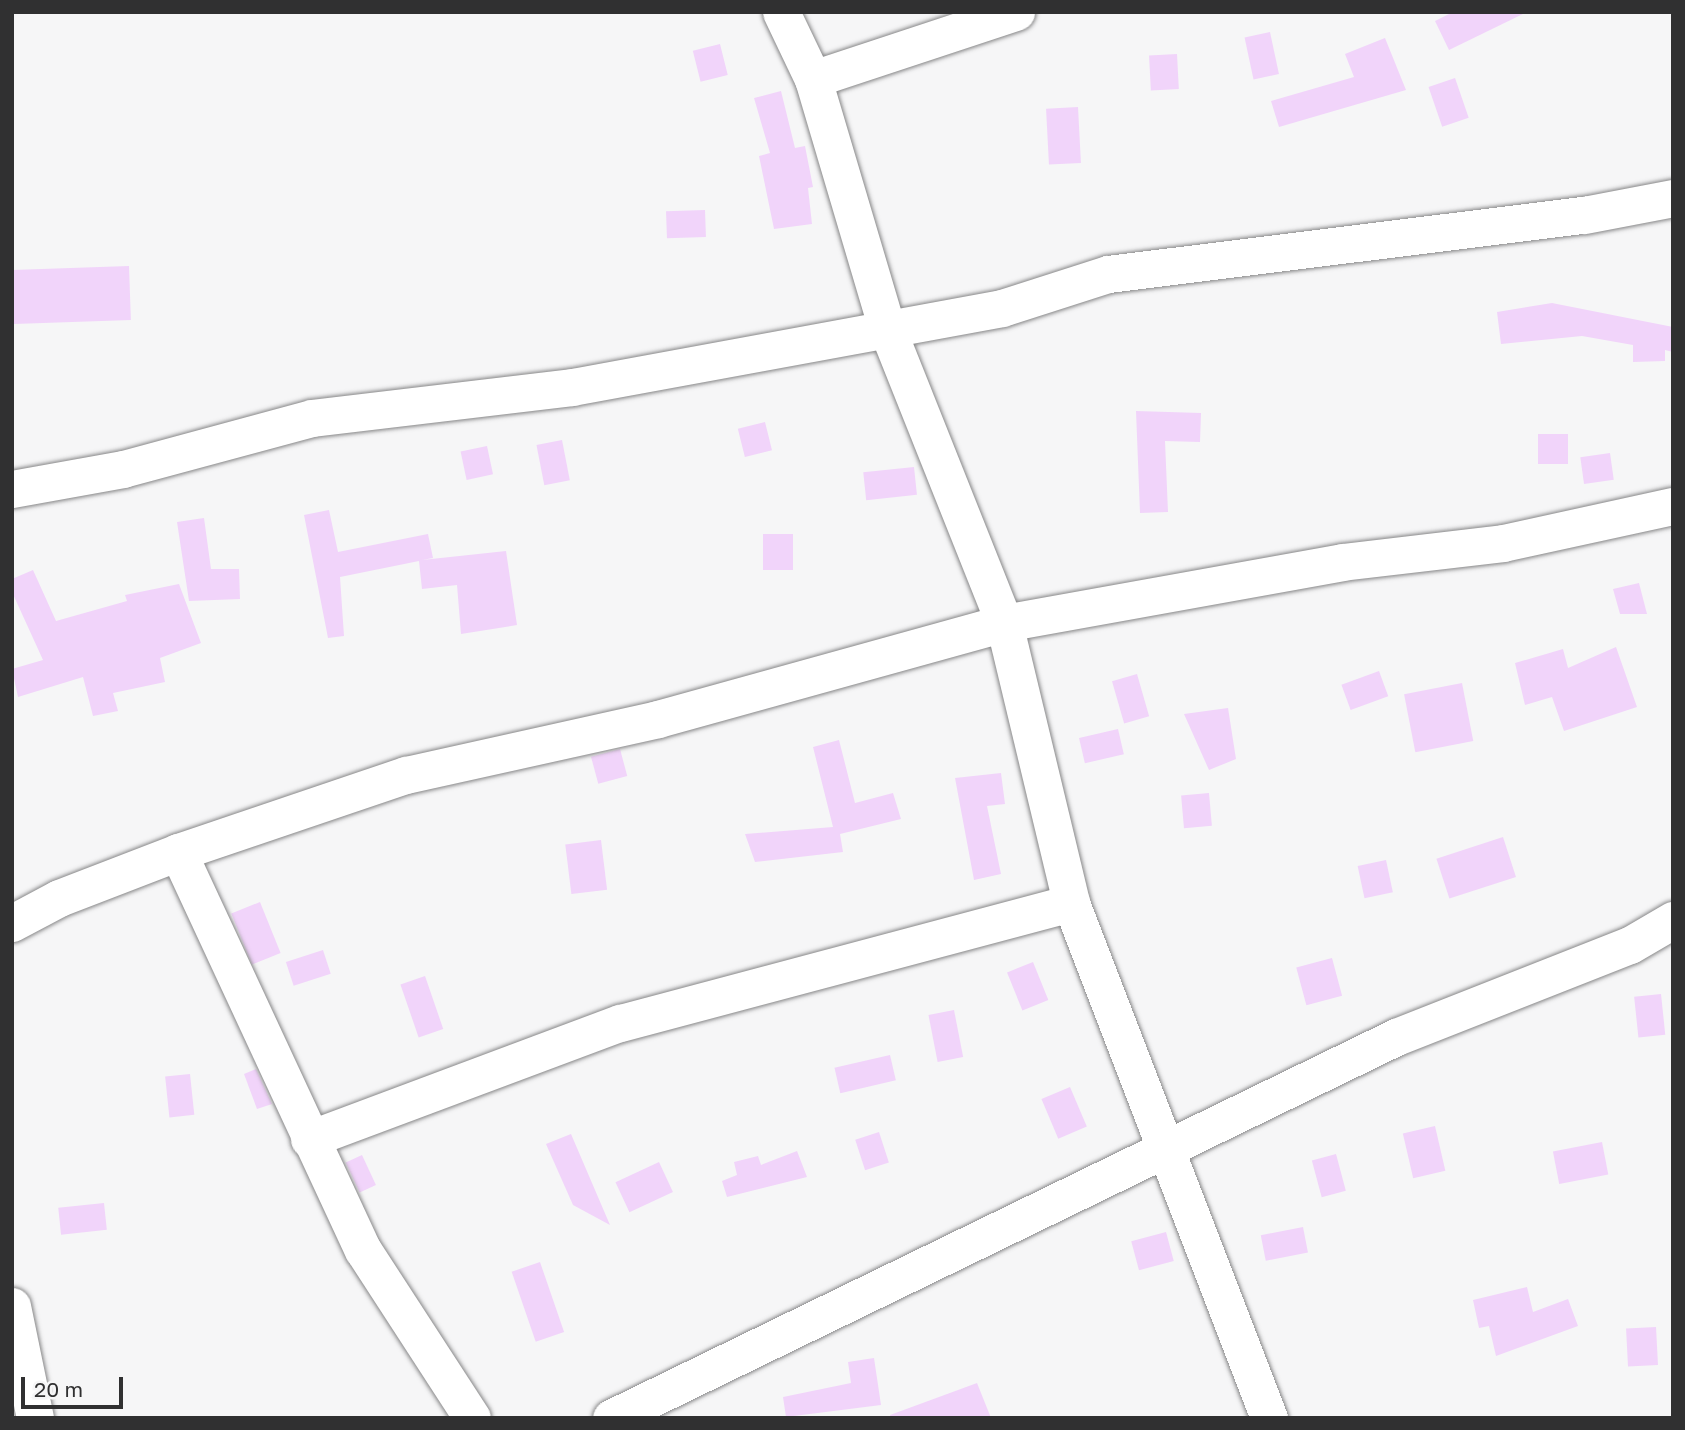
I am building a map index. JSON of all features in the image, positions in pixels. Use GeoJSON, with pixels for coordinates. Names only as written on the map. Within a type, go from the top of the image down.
{"type":"FeatureCollection","features":[{"type":"Feature","properties":{"kind":"street"},"geometry":{"type":"LineString","coordinates":[[781,12],[813,79],[886,326],[1004,623],[1071,903],[1269,1418]]}},
{"type":"Feature","properties":{"kind":"street"},"geometry":{"type":"LineString","coordinates":[[813,79],[1016,12]]}},
{"type":"Feature","properties":{"kind":"street"},"geometry":{"type":"LineString","coordinates":[[12,489],[123,469],[312,418],[572,387],[886,326],[1002,308],[1108,274],[1584,215],[1673,198]]}},
{"type":"Feature","properties":{"kind":"street"},"geometry":{"type":"LineString","coordinates":[[12,923],[59,898],[178,852],[406,775],[658,719],[1004,623],[1342,562],[1503,543],[1673,506]]}},
{"type":"Feature","properties":{"kind":"street"},"geometry":{"type":"LineString","coordinates":[[178,852],[309,1139],[363,1250],[472,1418]]}},
{"type":"Feature","properties":{"kind":"street"},"geometry":{"type":"LineString","coordinates":[[309,1139],[620,1023],[1071,903]]}},
{"type":"Feature","properties":{"kind":"street"},"geometry":{"type":"LineString","coordinates":[[611,1418],[1165,1146],[1396,1037],[1630,945],[1673,920]]}},
{"type":"Feature","properties":{"kind":"street"},"geometry":{"type":"LineString","coordinates":[[12,1306],[35,1418]]}},
{"type":"Feature","properties":{"kind":"building"},"geometry":{"type":"Polygon","coordinates":[[[1453,12],[1527,12],[1449,50],[1435,21],[1453,12]]]}},
{"type":"Feature","properties":{"kind":"building"},"geometry":{"type":"Polygon","coordinates":[[[1270,32],[1279,74],[1254,79],[1245,37],[1270,32]]]}},
{"type":"Feature","properties":{"kind":"building"},"geometry":{"type":"Polygon","coordinates":[[[1385,38],[1406,90],[1279,127],[1271,101],[1354,77],[1345,54],[1385,38]]]}},
{"type":"Feature","properties":{"kind":"building"},"geometry":{"type":"Polygon","coordinates":[[[720,44],[728,75],[701,82],[693,51],[720,44]]]}},
{"type":"Feature","properties":{"kind":"building"},"geometry":{"type":"Polygon","coordinates":[[[1177,54],[1179,89],[1151,90],[1149,55],[1177,54]]]}},
{"type":"Feature","properties":{"kind":"building"},"geometry":{"type":"Polygon","coordinates":[[[1455,78],[1469,118],[1442,127],[1429,87],[1455,78]]]}},
{"type":"Feature","properties":{"kind":"building"},"geometry":{"type":"Polygon","coordinates":[[[781,91],[795,148],[805,146],[813,187],[808,188],[812,224],[774,229],[759,156],[770,153],[754,98],[781,91]]]}},
{"type":"Feature","properties":{"kind":"building"},"geometry":{"type":"Polygon","coordinates":[[[1078,107],[1081,163],[1049,165],[1046,109],[1078,107]]]}},
{"type":"Feature","properties":{"kind":"building"},"geometry":{"type":"Polygon","coordinates":[[[705,210],[706,237],[667,238],[666,211],[705,210]]]}},
{"type":"Feature","properties":{"kind":"building"},"geometry":{"type":"Polygon","coordinates":[[[129,266],[131,320],[14,324],[12,270],[129,266]]]}},
{"type":"Feature","properties":{"kind":"building"},"geometry":{"type":"Polygon","coordinates":[[[1552,303],[1673,327],[1673,352],[1665,350],[1665,361],[1633,362],[1633,345],[1582,336],[1501,344],[1497,312],[1552,303]]]}},
{"type":"Feature","properties":{"kind":"building"},"geometry":{"type":"Polygon","coordinates":[[[1136,411],[1201,413],[1200,442],[1165,441],[1168,512],[1140,513],[1136,411]]]}},
{"type":"Feature","properties":{"kind":"building"},"geometry":{"type":"Polygon","coordinates":[[[765,422],[772,450],[745,457],[738,429],[765,422]]]}},
{"type":"Feature","properties":{"kind":"building"},"geometry":{"type":"Polygon","coordinates":[[[1538,434],[1568,434],[1568,464],[1538,464],[1538,434]]]}},
{"type":"Feature","properties":{"kind":"building"},"geometry":{"type":"Polygon","coordinates":[[[562,440],[570,480],[544,485],[536,445],[562,440]]]}},
{"type":"Feature","properties":{"kind":"building"},"geometry":{"type":"Polygon","coordinates":[[[487,446],[493,474],[467,480],[461,452],[487,446]]]}},
{"type":"Feature","properties":{"kind":"building"},"geometry":{"type":"Polygon","coordinates":[[[1610,453],[1614,480],[1584,484],[1580,457],[1610,453]]]}},
{"type":"Feature","properties":{"kind":"building"},"geometry":{"type":"Polygon","coordinates":[[[914,467],[917,495],[866,500],[863,472],[914,467]]]}},
{"type":"Feature","properties":{"kind":"building"},"geometry":{"type":"Polygon","coordinates":[[[329,510],[338,552],[428,534],[433,558],[422,560],[506,551],[517,625],[461,634],[457,585],[422,589],[419,561],[340,577],[344,636],[328,638],[304,515],[329,510]]]}},
{"type":"Feature","properties":{"kind":"building"},"geometry":{"type":"Polygon","coordinates":[[[204,518],[211,569],[239,569],[240,599],[189,601],[177,522],[204,518]]]}},
{"type":"Feature","properties":{"kind":"building"},"geometry":{"type":"Polygon","coordinates":[[[763,534],[793,534],[793,570],[763,570],[763,534]]]}},
{"type":"Feature","properties":{"kind":"building"},"geometry":{"type":"Polygon","coordinates":[[[33,570],[56,621],[127,601],[125,595],[179,584],[201,643],[160,658],[165,682],[113,693],[118,711],[93,716],[83,677],[18,697],[12,669],[43,660],[12,592],[12,579],[33,570]]]}},
{"type":"Feature","properties":{"kind":"building"},"geometry":{"type":"Polygon","coordinates":[[[1639,583],[1647,614],[1620,614],[1613,589],[1639,583]]]}},
{"type":"Feature","properties":{"kind":"building"},"geometry":{"type":"Polygon","coordinates":[[[1616,647],[1637,707],[1564,731],[1552,697],[1525,705],[1515,663],[1563,649],[1568,668],[1616,647]]]}},
{"type":"Feature","properties":{"kind":"building"},"geometry":{"type":"Polygon","coordinates":[[[1379,671],[1388,696],[1351,710],[1341,685],[1379,671]]]}},
{"type":"Feature","properties":{"kind":"building"},"geometry":{"type":"Polygon","coordinates":[[[1137,674],[1149,716],[1124,723],[1112,681],[1137,674]]]}},
{"type":"Feature","properties":{"kind":"building"},"geometry":{"type":"Polygon","coordinates":[[[1462,683],[1473,741],[1415,752],[1404,694],[1462,683]]]}},
{"type":"Feature","properties":{"kind":"building"},"geometry":{"type":"Polygon","coordinates":[[[1228,708],[1236,759],[1209,770],[1184,714],[1228,708]]]}},
{"type":"Feature","properties":{"kind":"building"},"geometry":{"type":"Polygon","coordinates":[[[1118,729],[1124,754],[1085,763],[1079,738],[1118,729]]]}},
{"type":"Feature","properties":{"kind":"building"},"geometry":{"type":"Polygon","coordinates":[[[839,740],[855,803],[893,793],[901,819],[840,834],[843,852],[755,862],[745,834],[833,827],[813,747],[839,740]]]}},
{"type":"Feature","properties":{"kind":"building"},"geometry":{"type":"Polygon","coordinates":[[[620,749],[627,776],[598,784],[591,757],[620,749]]]}},
{"type":"Feature","properties":{"kind":"building"},"geometry":{"type":"Polygon","coordinates":[[[1001,773],[1005,804],[987,806],[1001,874],[974,880],[955,778],[1001,773]]]}},
{"type":"Feature","properties":{"kind":"building"},"geometry":{"type":"Polygon","coordinates":[[[1209,793],[1212,826],[1184,828],[1181,795],[1209,793]]]}},
{"type":"Feature","properties":{"kind":"building"},"geometry":{"type":"Polygon","coordinates":[[[1503,837],[1516,877],[1449,899],[1436,859],[1503,837]]]}},
{"type":"Feature","properties":{"kind":"building"},"geometry":{"type":"Polygon","coordinates":[[[601,840],[607,890],[571,894],[565,844],[601,840]]]}},
{"type":"Feature","properties":{"kind":"building"},"geometry":{"type":"Polygon","coordinates":[[[1386,860],[1393,892],[1364,898],[1358,866],[1386,860]]]}},
{"type":"Feature","properties":{"kind":"building"},"geometry":{"type":"Polygon","coordinates":[[[260,902],[281,953],[252,965],[231,914],[260,902]]]}},
{"type":"Feature","properties":{"kind":"building"},"geometry":{"type":"Polygon","coordinates":[[[323,950],[331,974],[294,986],[286,962],[323,950]]]}},
{"type":"Feature","properties":{"kind":"building"},"geometry":{"type":"Polygon","coordinates":[[[1332,958],[1342,996],[1306,1005],[1296,968],[1332,958]]]}},
{"type":"Feature","properties":{"kind":"building"},"geometry":{"type":"Polygon","coordinates":[[[1033,962],[1048,1000],[1022,1011],[1007,972],[1033,962]]]}},
{"type":"Feature","properties":{"kind":"building"},"geometry":{"type":"Polygon","coordinates":[[[425,976],[443,1029],[419,1037],[400,984],[425,976]]]}},
{"type":"Feature","properties":{"kind":"building"},"geometry":{"type":"Polygon","coordinates":[[[1661,994],[1665,1035],[1638,1038],[1634,997],[1661,994]]]}},
{"type":"Feature","properties":{"kind":"building"},"geometry":{"type":"Polygon","coordinates":[[[954,1010],[963,1057],[938,1062],[928,1015],[954,1010]]]}},
{"type":"Feature","properties":{"kind":"building"},"geometry":{"type":"Polygon","coordinates":[[[890,1055],[896,1080],[840,1093],[834,1068],[890,1055]]]}},
{"type":"Feature","properties":{"kind":"building"},"geometry":{"type":"Polygon","coordinates":[[[256,1069],[272,1104],[257,1109],[244,1074],[256,1069]]]}},
{"type":"Feature","properties":{"kind":"building"},"geometry":{"type":"Polygon","coordinates":[[[190,1074],[194,1115],[169,1117],[165,1077],[190,1074]]]}},
{"type":"Feature","properties":{"kind":"building"},"geometry":{"type":"Polygon","coordinates":[[[1070,1087],[1087,1127],[1058,1139],[1041,1099],[1070,1087]]]}},
{"type":"Feature","properties":{"kind":"building"},"geometry":{"type":"Polygon","coordinates":[[[1435,1126],[1445,1171],[1413,1178],[1403,1133],[1435,1126]]]}},
{"type":"Feature","properties":{"kind":"building"},"geometry":{"type":"Polygon","coordinates":[[[879,1132],[889,1162],[865,1170],[855,1140],[879,1132]]]}},
{"type":"Feature","properties":{"kind":"building"},"geometry":{"type":"Polygon","coordinates":[[[571,1134],[610,1225],[573,1205],[546,1144],[571,1134]]]}},
{"type":"Feature","properties":{"kind":"building"},"geometry":{"type":"Polygon","coordinates":[[[1602,1142],[1608,1174],[1559,1184],[1553,1152],[1602,1142]]]}},
{"type":"Feature","properties":{"kind":"building"},"geometry":{"type":"Polygon","coordinates":[[[797,1151],[807,1177],[727,1197],[722,1181],[737,1175],[734,1162],[758,1156],[761,1165],[797,1151]]]}},
{"type":"Feature","properties":{"kind":"building"},"geometry":{"type":"Polygon","coordinates":[[[1336,1154],[1346,1191],[1322,1197],[1312,1160],[1336,1154]]]}},
{"type":"Feature","properties":{"kind":"building"},"geometry":{"type":"Polygon","coordinates":[[[362,1155],[376,1185],[360,1193],[346,1163],[362,1155]]]}},
{"type":"Feature","properties":{"kind":"building"},"geometry":{"type":"Polygon","coordinates":[[[659,1162],[673,1192],[629,1212],[615,1182],[659,1162]]]}},
{"type":"Feature","properties":{"kind":"building"},"geometry":{"type":"Polygon","coordinates":[[[104,1203],[107,1230],[61,1235],[58,1208],[104,1203]]]}},
{"type":"Feature","properties":{"kind":"building"},"geometry":{"type":"Polygon","coordinates":[[[1303,1227],[1308,1253],[1266,1261],[1261,1235],[1303,1227]]]}},
{"type":"Feature","properties":{"kind":"building"},"geometry":{"type":"Polygon","coordinates":[[[1166,1232],[1174,1261],[1139,1270],[1131,1241],[1166,1232]]]}},
{"type":"Feature","properties":{"kind":"building"},"geometry":{"type":"Polygon","coordinates":[[[540,1262],[564,1332],[536,1342],[512,1272],[540,1262]]]}},
{"type":"Feature","properties":{"kind":"building"},"geometry":{"type":"Polygon","coordinates":[[[1527,1287],[1533,1312],[1568,1299],[1578,1326],[1496,1356],[1489,1326],[1479,1328],[1473,1300],[1527,1287]]]}},
{"type":"Feature","properties":{"kind":"building"},"geometry":{"type":"Polygon","coordinates":[[[1656,1327],[1658,1365],[1628,1367],[1626,1329],[1656,1327]]]}},
{"type":"Feature","properties":{"kind":"building"},"geometry":{"type":"Polygon","coordinates":[[[874,1358],[881,1405],[786,1417],[783,1397],[851,1383],[848,1362],[874,1358]]]}},
{"type":"Feature","properties":{"kind":"building"},"geometry":{"type":"Polygon","coordinates":[[[977,1383],[991,1418],[891,1418],[890,1415],[977,1383]]]}}]}
